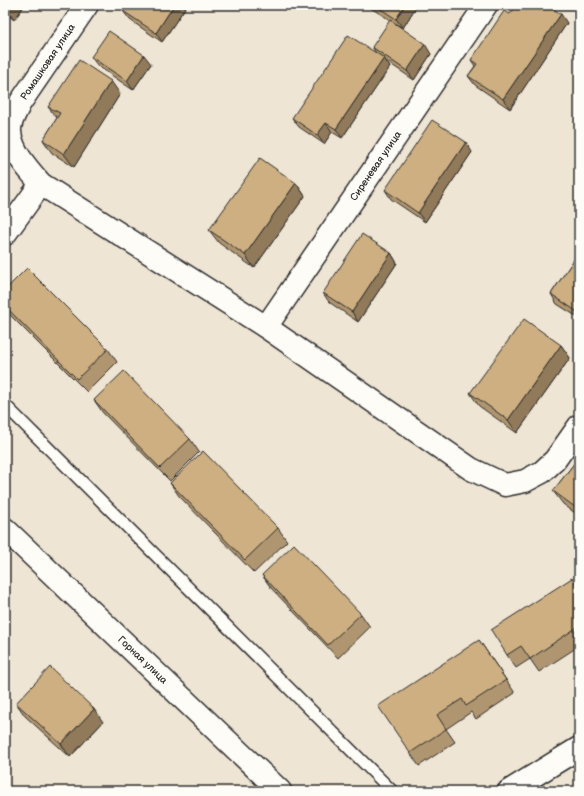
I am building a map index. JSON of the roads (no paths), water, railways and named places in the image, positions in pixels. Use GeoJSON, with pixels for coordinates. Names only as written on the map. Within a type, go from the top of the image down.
{"type":"FeatureCollection","features":[{"type":"Feature","properties":{"kind":"street","name":"Ромашковая улица"},"geometry":{"type":"LineString","coordinates":[[40,184],[24,164],[13,144],[10,132],[12,120],[20,103],[87,5]]}},
{"type":"Feature","properties":{"kind":"street","name":"Сиреневая улица"},"geometry":{"type":"LineString","coordinates":[[266,327],[486,5]]}},
{"type":"Feature","properties":{"kind":"street"},"geometry":{"type":"LineString","coordinates":[[5,234],[40,184],[266,327],[470,470],[505,485],[525,481],[542,472],[555,460],[579,426]]}},
{"type":"Feature","properties":{"kind":"street","name":"Горная улица"},"geometry":{"type":"LineString","coordinates":[[5,529],[280,791]]}},
{"type":"Feature","properties":{"kind":"street"},"geometry":{"type":"LineString","coordinates":[[509,791],[579,748]]}},
{"type":"Feature","properties":{"kind":"lane"},"geometry":{"type":"LineString","coordinates":[[5,405],[392,791]]}}]}
